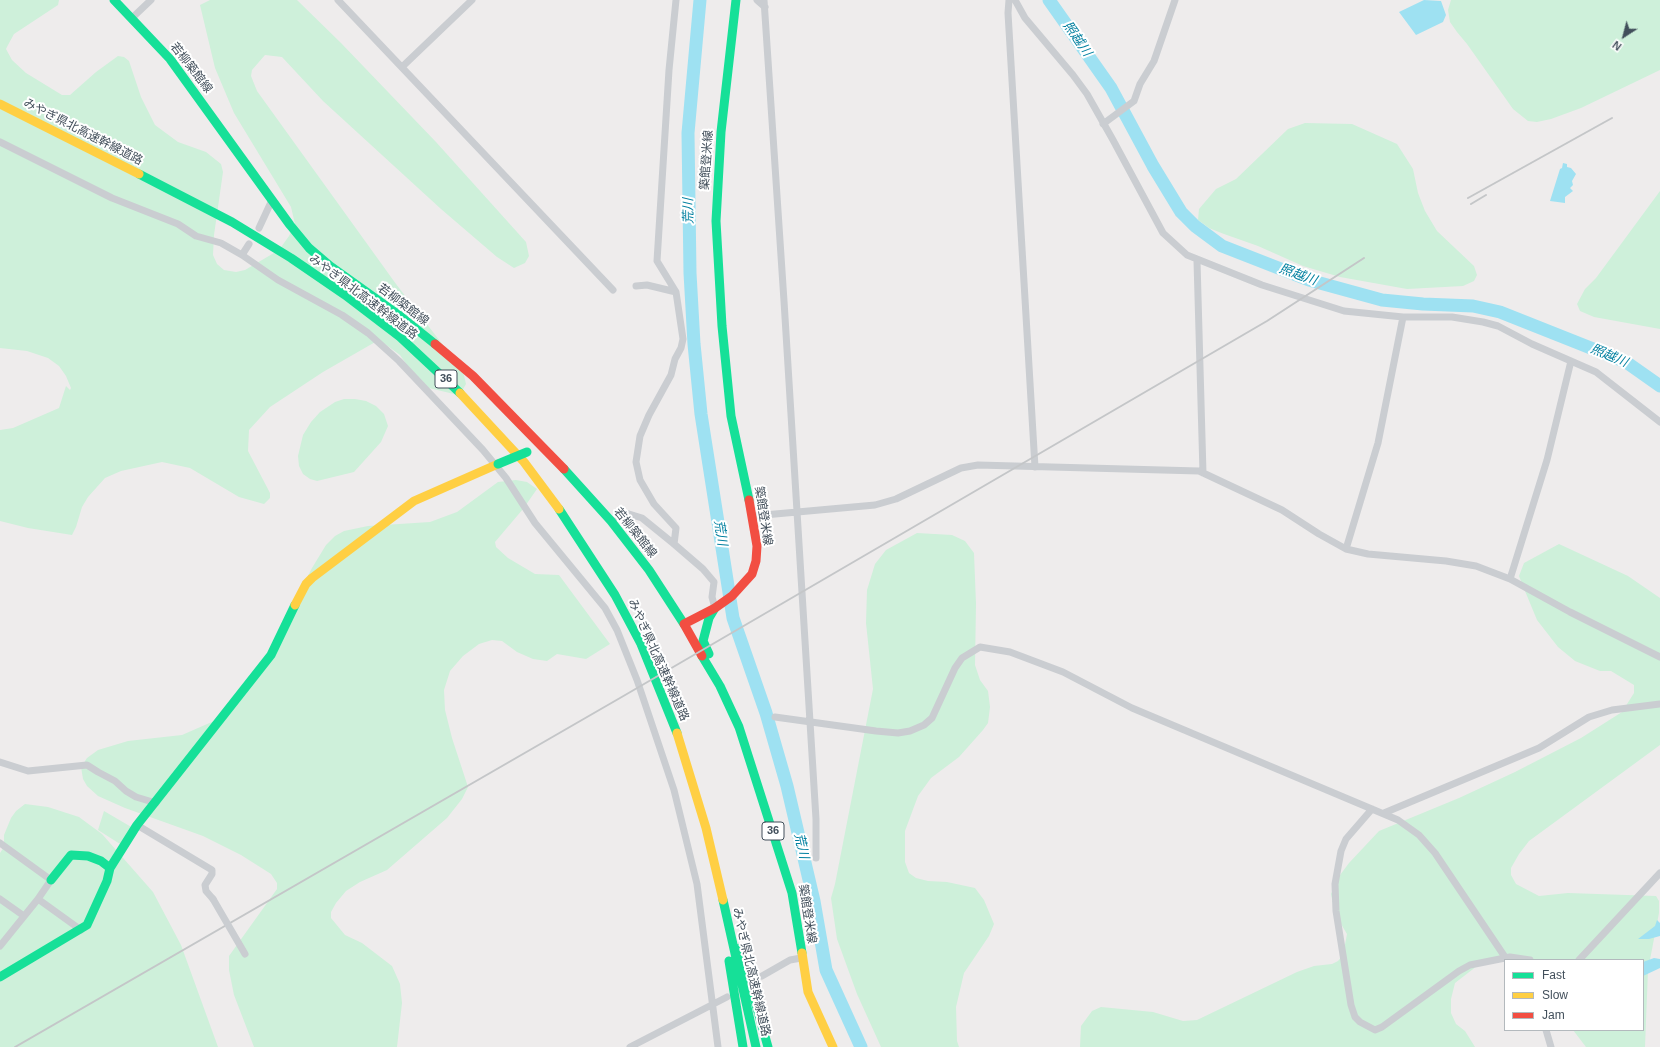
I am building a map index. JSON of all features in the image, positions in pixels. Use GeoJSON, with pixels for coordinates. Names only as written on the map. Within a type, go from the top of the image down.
{"type":"FeatureCollection","features":[{"type":"Feature","properties":{"kind":"main road","name":"若柳築館線"},"geometry":{"type":"LineString","coordinates":[[114,0],[179,70],[272,200],[309,248],[330,266],[400,316],[440,348],[473,376],[542,445],[610,521],[649,570],[684,624]]}},
{"type":"Feature","properties":{"kind":"main road","name":"築館登米線"},"geometry":{"type":"LineString","coordinates":[[736,0],[721,132],[716,221],[722,326],[731,416],[753,516],[757,546],[756,561],[752,574],[744,584],[717,607],[684,624],[720,686],[739,727],[786,869],[792,892],[808,992],[818,1017],[833,1047]]}},
{"type":"Feature","properties":{"kind":"main road","name":"みやぎ県北高速幹線道路"},"geometry":{"type":"LineString","coordinates":[[0,104],[232,222],[291,258],[345,295],[400,337],[468,401],[500,434],[547,491],[570,523],[615,595],[641,644],[677,733],[706,828],[756,1047]]}},
{"type":"Feature","properties":{"kind":"main road"},"geometry":{"type":"LineString","coordinates":[[0,977],[81,930],[87,925],[108,881],[110,868],[137,825],[156,803],[271,655],[292,610],[306,584],[312,578],[414,501],[542,445]]}},
{"type":"Feature","properties":{"kind":"main road"},"geometry":{"type":"LineString","coordinates":[[717,607],[709,618],[703,641],[714,666],[720,686]]}},
{"type":"Feature","properties":{"kind":"main road"},"geometry":{"type":"LineString","coordinates":[[706,828],[743,1047]]}},
{"type":"Feature","properties":{"kind":"main road"},"geometry":{"type":"LineString","coordinates":[[706,828],[768,1047]]}},
{"type":"Feature","properties":{"kind":"main road"},"geometry":{"type":"LineString","coordinates":[[51,880],[71,855],[88,856],[101,861],[110,868]]}},
{"type":"Feature","properties":{"kind":"street"},"geometry":{"type":"LineString","coordinates":[[132,18],[151,0]]}},
{"type":"Feature","properties":{"kind":"street"},"geometry":{"type":"LineString","coordinates":[[338,0],[613,290]]}},
{"type":"Feature","properties":{"kind":"street"},"geometry":{"type":"LineString","coordinates":[[402,67],[472,0]]}},
{"type":"Feature","properties":{"kind":"street"},"geometry":{"type":"LineString","coordinates":[[674,544],[676,528],[664,517],[654,504],[640,480],[636,462],[643,429],[671,375],[675,359],[681,348],[683,339],[676,292],[657,261],[669,70],[676,0]]}},
{"type":"Feature","properties":{"kind":"street"},"geometry":{"type":"LineString","coordinates":[[757,0],[764,4],[785,309],[796,513],[810,722],[816,858]]}},
{"type":"Feature","properties":{"kind":"street"},"geometry":{"type":"LineString","coordinates":[[1010,0],[1008,12],[1035,467]]}},
{"type":"Feature","properties":{"kind":"street"},"geometry":{"type":"LineString","coordinates":[[1015,0],[1037,33],[1074,75],[1087,94],[1163,233],[1182,252],[1197,260],[1262,285],[1344,310],[1402,317],[1452,317],[1498,326],[1596,372],[1660,422]]}},
{"type":"Feature","properties":{"kind":"street"},"geometry":{"type":"LineString","coordinates":[[1103,124],[1134,101],[1140,84],[1154,61],[1175,0]]}},
{"type":"Feature","properties":{"kind":"street"},"geometry":{"type":"LineString","coordinates":[[0,142],[112,198],[178,224],[196,236],[221,244],[242,255],[278,280],[342,315],[368,333],[429,392],[497,465],[535,523],[605,608],[617,630],[637,680],[674,790],[697,884],[714,1004],[718,1047]]}},
{"type":"Feature","properties":{"kind":"street"},"geometry":{"type":"LineString","coordinates":[[259,228],[272,200]]}},
{"type":"Feature","properties":{"kind":"street"},"geometry":{"type":"LineString","coordinates":[[242,255],[249,244]]}},
{"type":"Feature","properties":{"kind":"street"},"geometry":{"type":"LineString","coordinates":[[1197,260],[1203,473]]}},
{"type":"Feature","properties":{"kind":"street"},"geometry":{"type":"LineString","coordinates":[[636,286],[646,285],[676,292]]}},
{"type":"Feature","properties":{"kind":"street"},"geometry":{"type":"LineString","coordinates":[[1346,549],[1378,443],[1402,317]]}},
{"type":"Feature","properties":{"kind":"street"},"geometry":{"type":"LineString","coordinates":[[1510,579],[1547,460],[1571,361]]}},
{"type":"Feature","properties":{"kind":"street"},"geometry":{"type":"LineString","coordinates":[[753,516],[875,505],[896,499],[961,468],[978,465],[1203,473],[1282,510],[1319,534],[1346,549],[1368,554],[1446,561],[1476,566],[1510,579],[1570,612],[1660,656]]}},
{"type":"Feature","properties":{"kind":"street"},"geometry":{"type":"LineString","coordinates":[[610,521],[624,513],[642,518],[703,569],[714,582],[712,597],[717,607]]}},
{"type":"Feature","properties":{"kind":"street"},"geometry":{"type":"LineString","coordinates":[[774,717],[876,731],[898,733],[910,731],[924,725],[932,718],[955,668],[962,658],[980,647],[991,647],[1010,652],[1064,672],[1132,708],[1384,813],[1408,827],[1427,844],[1506,959]]}},
{"type":"Feature","properties":{"kind":"street"},"geometry":{"type":"LineString","coordinates":[[1384,813],[1539,748],[1589,717],[1612,710],[1660,704]]}},
{"type":"Feature","properties":{"kind":"street"},"geometry":{"type":"LineString","coordinates":[[0,762],[28,771],[87,765],[115,781],[126,791],[136,797],[156,803]]}},
{"type":"Feature","properties":{"kind":"street"},"geometry":{"type":"LineString","coordinates":[[1372,809],[1346,839],[1341,851],[1335,884],[1339,932],[1351,1006],[1355,1017],[1366,1026],[1374,1030],[1382,1028],[1459,971],[1480,962],[1504,959]]}},
{"type":"Feature","properties":{"kind":"street"},"geometry":{"type":"LineString","coordinates":[[137,825],[212,870],[212,874],[205,885],[206,890],[213,899],[245,954]]}},
{"type":"Feature","properties":{"kind":"street"},"geometry":{"type":"LineString","coordinates":[[0,843],[51,880],[38,899],[0,946]]}},
{"type":"Feature","properties":{"kind":"street"},"geometry":{"type":"LineString","coordinates":[[1580,959],[1660,873]]}},
{"type":"Feature","properties":{"kind":"street"},"geometry":{"type":"LineString","coordinates":[[0,899],[24,916]]}},
{"type":"Feature","properties":{"kind":"street"},"geometry":{"type":"LineString","coordinates":[[38,899],[81,930]]}},
{"type":"Feature","properties":{"kind":"street"},"geometry":{"type":"LineString","coordinates":[[762,976],[790,960],[802,958]]}},
{"type":"Feature","properties":{"kind":"street"},"geometry":{"type":"LineString","coordinates":[[630,1047],[726,997]]}},
{"type":"Feature","properties":{"kind":"street"},"geometry":{"type":"LineString","coordinates":[[1546,1031],[1551,1047]]}},
{"type":"Feature","properties":{"kind":"green space"},"geometry":{"type":"Polygon","coordinates":[[[0,0],[59,0],[58,5],[14,34],[6,49],[12,60],[26,73],[62,95],[70,95],[96,72],[118,56],[124,57],[129,61],[141,97],[155,125],[178,142],[206,152],[221,164],[223,172],[214,235],[213,255],[217,264],[224,270],[236,272],[245,270],[279,250],[295,224],[291,207],[234,113],[215,68],[200,5],[210,0],[297,0],[341,43],[436,142],[526,242],[529,256],[525,263],[514,268],[497,257],[441,209],[323,101],[282,57],[265,55],[252,70],[251,76],[257,91],[396,284],[463,371],[466,384],[462,391],[458,395],[429,388],[407,365],[400,355],[385,344],[377,341],[323,372],[270,407],[249,430],[248,451],[270,493],[270,498],[264,504],[239,497],[190,468],[162,462],[121,471],[105,478],[88,497],[82,507],[72,535],[28,528],[0,521],[0,430],[13,428],[59,408],[66,386],[70,390],[71,388],[66,376],[59,366],[48,358],[27,351],[0,348],[0,0]]]}},
{"type":"Feature","properties":{"kind":"green space"},"geometry":{"type":"Polygon","coordinates":[[[1451,0],[1660,0],[1660,70],[1581,108],[1551,119],[1537,122],[1528,121],[1513,109],[1450,22],[1448,10],[1451,0]]]}},
{"type":"Feature","properties":{"kind":"green space"},"geometry":{"type":"Polygon","coordinates":[[[1305,123],[1352,124],[1397,144],[1413,169],[1418,193],[1425,211],[1437,231],[1474,266],[1477,275],[1474,281],[1463,286],[1407,289],[1340,277],[1303,266],[1258,246],[1209,228],[1198,220],[1199,209],[1216,189],[1236,179],[1288,129],[1305,123]]]}},
{"type":"Feature","properties":{"kind":"green space"},"geometry":{"type":"Polygon","coordinates":[[[1660,191],[1660,329],[1594,317],[1580,311],[1577,304],[1585,289],[1596,278],[1660,191]]]}},
{"type":"Feature","properties":{"kind":"green space"},"geometry":{"type":"Polygon","coordinates":[[[344,399],[366,401],[376,406],[384,414],[388,426],[381,442],[354,472],[317,481],[310,479],[303,474],[299,466],[298,456],[303,435],[311,422],[320,412],[335,402],[344,399]]]}},
{"type":"Feature","properties":{"kind":"green space"},"geometry":{"type":"Polygon","coordinates":[[[516,480],[527,482],[537,489],[523,509],[495,542],[496,547],[508,558],[535,574],[559,575],[610,644],[586,659],[557,654],[547,661],[533,659],[517,652],[502,641],[492,640],[479,644],[463,656],[450,671],[444,690],[445,710],[452,738],[468,787],[462,799],[447,818],[387,870],[360,882],[346,891],[331,912],[331,918],[345,935],[362,943],[392,966],[400,984],[402,1003],[397,1047],[254,1047],[234,995],[229,970],[229,956],[277,889],[277,883],[271,874],[241,855],[203,836],[125,808],[98,796],[87,786],[83,779],[81,767],[87,758],[98,750],[128,741],[182,735],[214,721],[254,679],[312,568],[326,545],[335,536],[344,531],[368,526],[430,522],[457,512],[498,482],[516,480]]]}},
{"type":"Feature","properties":{"kind":"green space"},"geometry":{"type":"Polygon","coordinates":[[[917,533],[952,535],[965,541],[974,553],[976,604],[975,665],[980,680],[988,691],[990,707],[988,723],[983,730],[959,757],[931,778],[918,796],[905,831],[905,862],[909,873],[916,878],[928,881],[947,882],[975,888],[984,900],[994,924],[989,936],[964,973],[956,1007],[957,1041],[959,1047],[881,1047],[857,994],[837,939],[831,898],[873,689],[866,623],[867,590],[875,564],[886,550],[917,533]]]}},
{"type":"Feature","properties":{"kind":"green space"},"geometry":{"type":"Polygon","coordinates":[[[1559,544],[1628,576],[1660,598],[1660,745],[1529,841],[1511,868],[1511,875],[1516,884],[1539,896],[1568,893],[1656,896],[1659,901],[1659,913],[1648,970],[1645,1047],[1586,1047],[1574,1031],[1644,1031],[1644,959],[1504,959],[1477,966],[1455,983],[1451,999],[1451,1013],[1456,1024],[1465,1031],[1475,1047],[1080,1047],[1081,1026],[1092,1011],[1101,1007],[1153,1012],[1183,1021],[1197,1020],[1297,972],[1314,966],[1332,964],[1338,961],[1343,955],[1347,934],[1335,914],[1331,894],[1340,875],[1349,863],[1379,831],[1459,798],[1515,772],[1581,738],[1622,712],[1634,693],[1634,685],[1611,671],[1600,671],[1575,661],[1558,647],[1537,620],[1519,576],[1524,563],[1559,544]]]}},
{"type":"Feature","properties":{"kind":"green space"},"geometry":{"type":"Polygon","coordinates":[[[25,804],[48,807],[79,817],[102,834],[153,892],[181,945],[218,1047],[0,1047],[0,853],[4,847],[4,835],[11,818],[16,811],[25,804]]]}},
{"type":"Feature","properties":{"kind":"green space"},"geometry":{"type":"Polygon","coordinates":[[[104,811],[133,828],[120,844],[98,830],[104,811]]]}},
{"type":"Feature","properties":{"kind":"water"},"geometry":{"type":"Polygon","coordinates":[[[1424,0],[1441,1],[1446,15],[1443,22],[1416,35],[1399,12],[1424,0]]]}},
{"type":"Feature","properties":{"kind":"water"},"geometry":{"type":"Polygon","coordinates":[[[1563,163],[1567,164],[1567,167],[1571,168],[1576,174],[1572,181],[1573,185],[1570,188],[1573,191],[1565,197],[1565,203],[1550,201],[1560,169],[1562,168],[1563,163]]]}},
{"type":"Feature","properties":{"kind":"water"},"geometry":{"type":"Polygon","coordinates":[[[1657,920],[1660,923],[1660,936],[1649,939],[1638,939],[1655,926],[1657,920]]]}},
{"type":"Feature","properties":{"kind":"water"},"geometry":{"type":"Polygon","coordinates":[[[1654,958],[1660,959],[1660,968],[1644,976],[1644,962],[1654,958]]]}},
{"type":"Feature","properties":{"kind":"waterway","name":"荒川"},"geometry":{"type":"LineString","coordinates":[[700,0],[688,133],[690,273],[694,344],[701,414],[733,618],[766,713],[787,786],[814,901],[826,970],[861,1047]]}},
{"type":"Feature","properties":{"kind":"waterway","name":"照越川"},"geometry":{"type":"LineString","coordinates":[[1049,0],[1111,88],[1153,166],[1181,212],[1195,226],[1222,246],[1309,280],[1382,300],[1423,304],[1473,306],[1500,312],[1626,362],[1660,386]]}},
{"type":"Feature","properties":{"kind":"railway"},"geometry":{"type":"LineString","coordinates":[[1468,198],[1612,118]]}},
{"type":"Feature","properties":{"kind":"railway"},"geometry":{"type":"LineString","coordinates":[[1471,204],[1486,195]]}},
{"type":"Feature","properties":{"kind":"railway"},"geometry":{"type":"LineString","coordinates":[[15,1047],[620,698],[1267,321],[1364,258]]}},
{"type":"Feature","properties":{"kind":"traffic: fast"},"geometry":{"type":"LineString","coordinates":[[114,0],[170,59],[290,225],[309,248],[330,266],[400,316],[435,344]]}},
{"type":"Feature","properties":{"kind":"traffic: fast"},"geometry":{"type":"LineString","coordinates":[[736,0],[721,132],[716,221],[722,326],[731,416],[749,500]]}},
{"type":"Feature","properties":{"kind":"traffic: fast"},"geometry":{"type":"LineString","coordinates":[[139,174],[232,222],[291,258],[345,295],[400,337],[460,393]]}},
{"type":"Feature","properties":{"kind":"traffic: fast"},"geometry":{"type":"LineString","coordinates":[[498,464],[527,452]]}},
{"type":"Feature","properties":{"kind":"traffic: fast"},"geometry":{"type":"LineString","coordinates":[[564,469],[611,521],[649,570],[684,624]]}},
{"type":"Feature","properties":{"kind":"traffic: fast"},"geometry":{"type":"LineString","coordinates":[[559,509],[615,595],[641,644],[677,733]]}},
{"type":"Feature","properties":{"kind":"traffic: fast"},"geometry":{"type":"LineString","coordinates":[[0,977],[87,925],[107,881],[110,868],[137,825],[271,655],[295,605]]}},
{"type":"Feature","properties":{"kind":"traffic: fast"},"geometry":{"type":"LineString","coordinates":[[709,654],[703,641],[709,618],[715,608]]}},
{"type":"Feature","properties":{"kind":"traffic: fast"},"geometry":{"type":"LineString","coordinates":[[702,656],[720,686],[739,727],[792,893],[802,953]]}},
{"type":"Feature","properties":{"kind":"traffic: fast"},"geometry":{"type":"LineString","coordinates":[[51,880],[71,855],[88,856],[101,861],[110,868]]}},
{"type":"Feature","properties":{"kind":"traffic: fast"},"geometry":{"type":"LineString","coordinates":[[723,900],[756,1047]]}},
{"type":"Feature","properties":{"kind":"traffic: fast"},"geometry":{"type":"LineString","coordinates":[[740,948],[768,1047]]}},
{"type":"Feature","properties":{"kind":"traffic: fast"},"geometry":{"type":"LineString","coordinates":[[729,961],[743,1047]]}},
{"type":"Feature","properties":{"kind":"traffic: slow"},"geometry":{"type":"LineString","coordinates":[[0,104],[139,174]]}},
{"type":"Feature","properties":{"kind":"traffic: slow"},"geometry":{"type":"LineString","coordinates":[[460,393],[524,462],[559,509]]}},
{"type":"Feature","properties":{"kind":"traffic: slow"},"geometry":{"type":"LineString","coordinates":[[295,605],[306,584],[312,578],[414,501],[498,464]]}},
{"type":"Feature","properties":{"kind":"traffic: slow"},"geometry":{"type":"LineString","coordinates":[[677,733],[706,828],[723,900]]}},
{"type":"Feature","properties":{"kind":"traffic: slow"},"geometry":{"type":"LineString","coordinates":[[802,953],[808,992],[833,1047]]}},
{"type":"Feature","properties":{"kind":"traffic: jam"},"geometry":{"type":"LineString","coordinates":[[435,344],[473,376],[564,469]]}},
{"type":"Feature","properties":{"kind":"traffic: jam"},"geometry":{"type":"LineString","coordinates":[[702,656],[684,624],[715,608],[732,596],[752,574],[756,561],[757,546],[749,500]]}}]}
